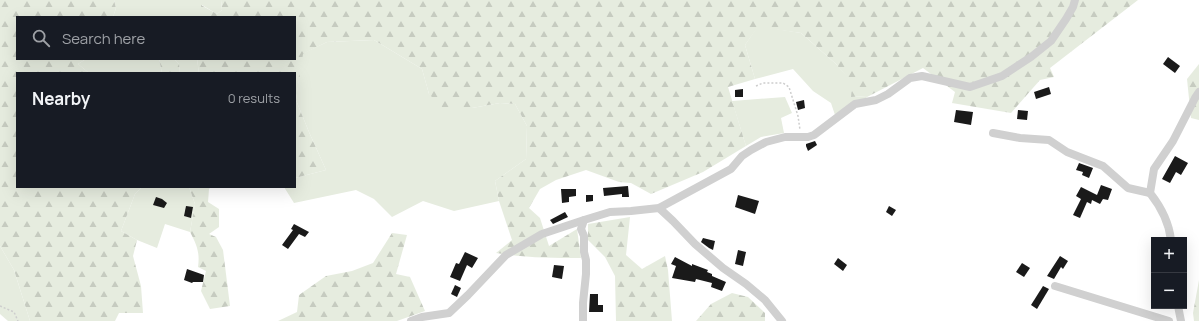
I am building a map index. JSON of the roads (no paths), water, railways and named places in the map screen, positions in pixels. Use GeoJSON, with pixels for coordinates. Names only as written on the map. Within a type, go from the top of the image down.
{"type":"FeatureCollection","features":[{"type":"Feature","properties":{"kind":"street"},"geometry":{"type":"LineString","coordinates":[[411,321],[422,317],[449,313],[506,255],[542,234],[610,212],[659,208],[731,169],[742,156],[766,142],[785,138],[808,138],[855,104],[876,100],[888,94],[910,78],[922,76],[970,87],[1002,76],[1051,41],[1066,19],[1075,0]]}},
{"type":"Feature","properties":{"kind":"street"},"geometry":{"type":"LineString","coordinates":[[1150,193],[1154,169],[1173,141],[1194,98],[1199,92]]}},
{"type":"Feature","properties":{"kind":"street"},"geometry":{"type":"LineString","coordinates":[[993,133],[1020,138],[1049,140],[1067,152],[1103,166],[1128,188],[1150,193],[1158,204],[1169,228],[1170,237]]}},
{"type":"Feature","properties":{"kind":"street"},"geometry":{"type":"LineString","coordinates":[[659,208],[695,244],[723,268],[746,284],[765,300],[782,321]]}},
{"type":"Feature","properties":{"kind":"street"},"geometry":{"type":"LineString","coordinates":[[583,321],[586,260],[584,252],[584,236],[581,229],[584,220]]}},
{"type":"Feature","properties":{"kind":"street"},"geometry":{"type":"LineString","coordinates":[[1055,286],[1169,321]]}},
{"type":"Feature","properties":{"kind":"street"},"geometry":{"type":"LineString","coordinates":[[1179,309],[1181,321]]}}]}
